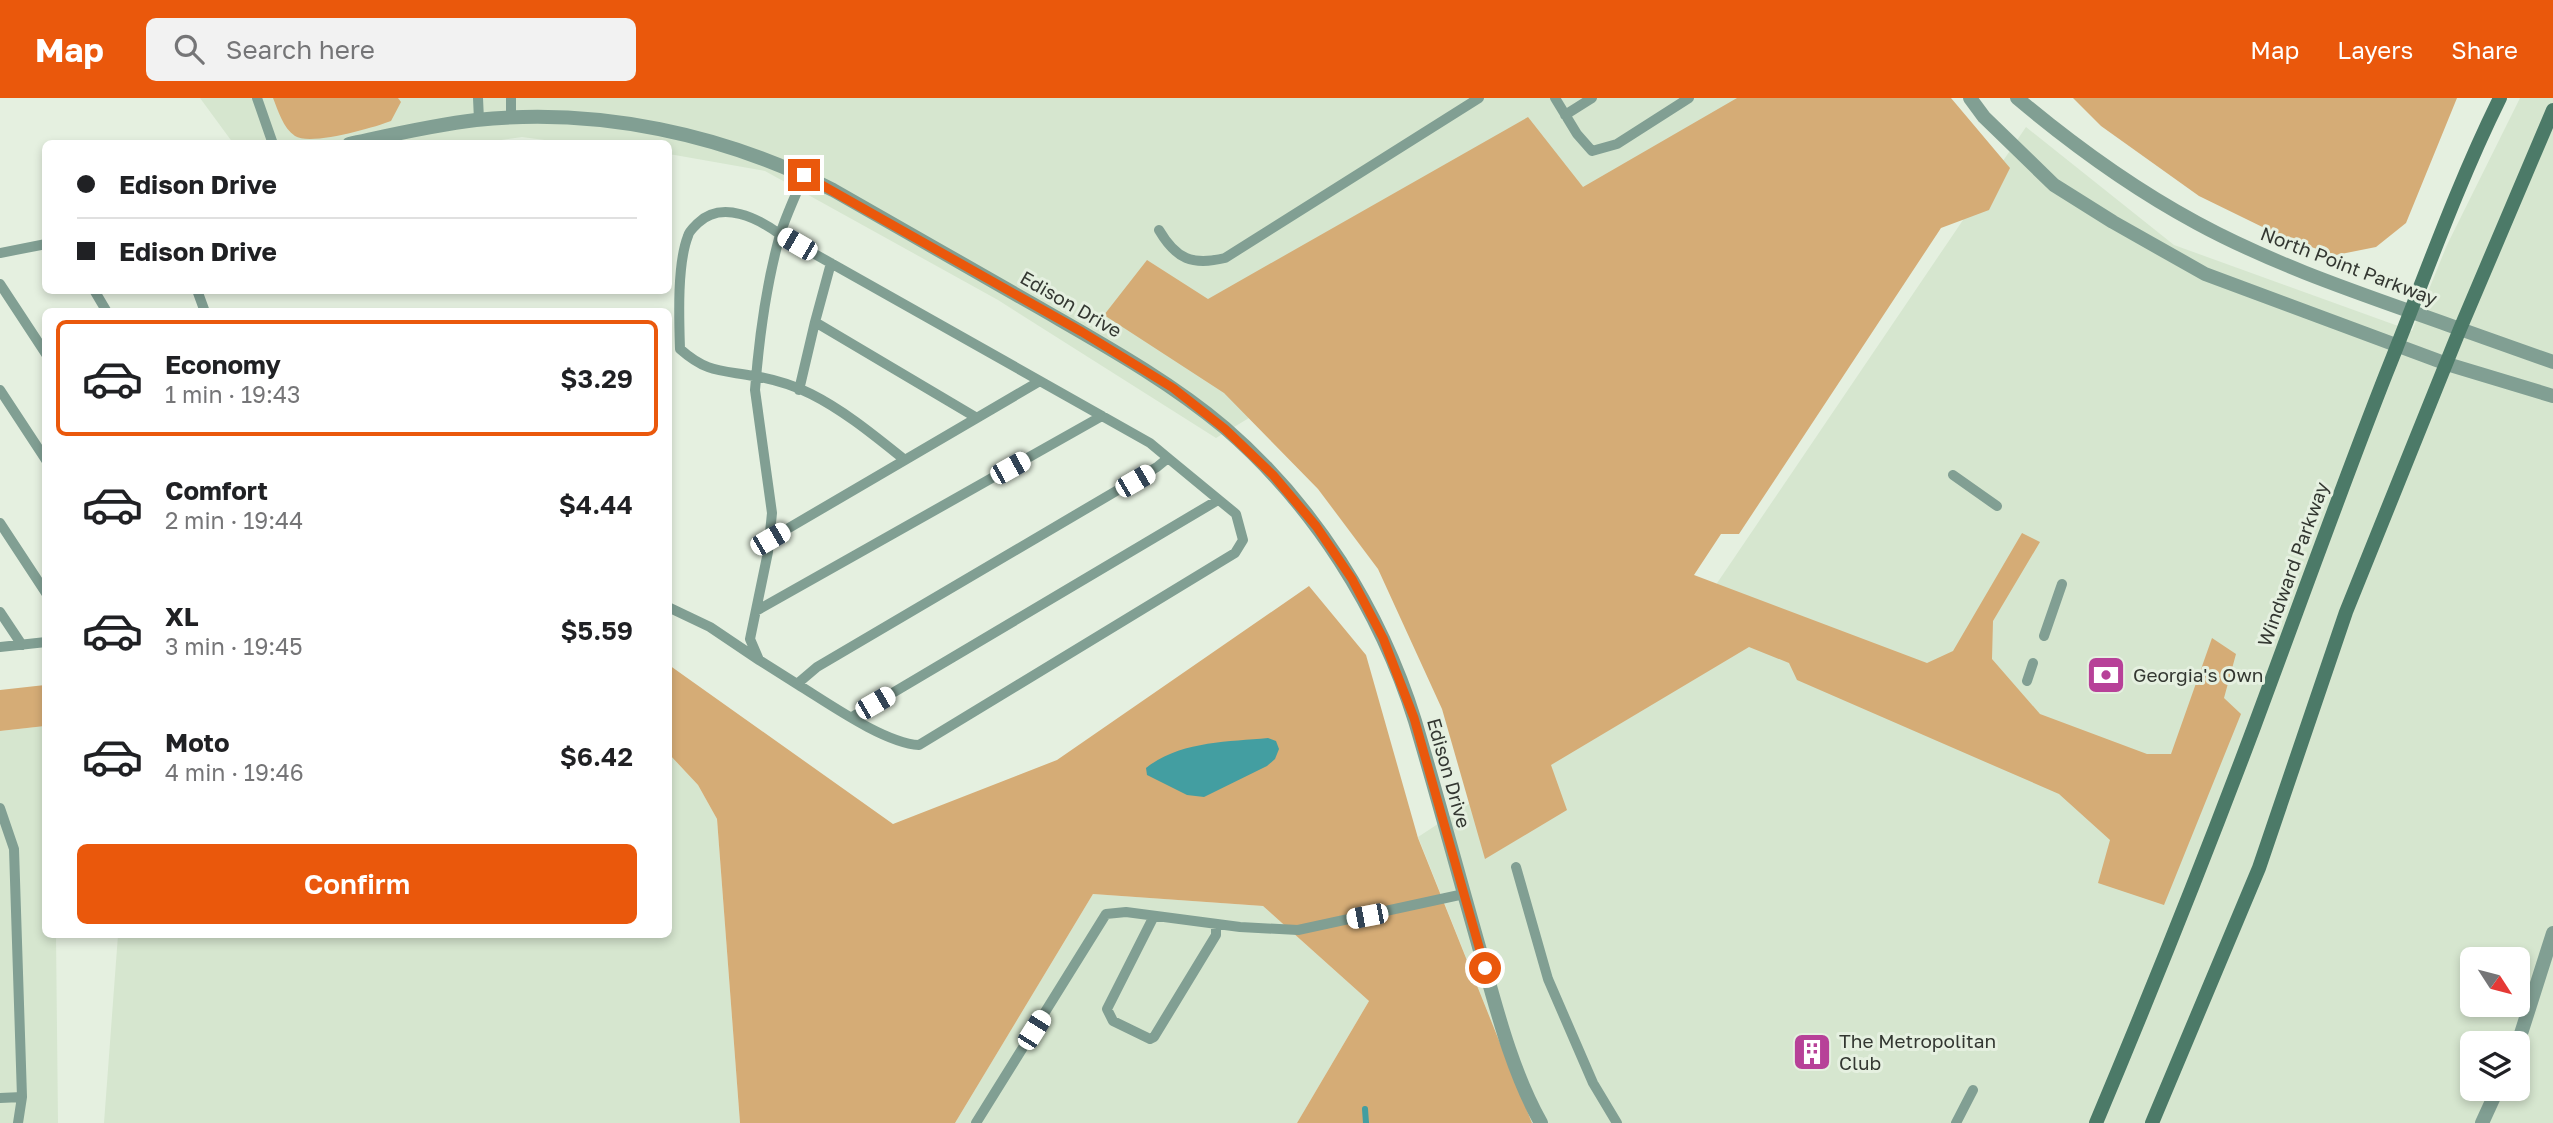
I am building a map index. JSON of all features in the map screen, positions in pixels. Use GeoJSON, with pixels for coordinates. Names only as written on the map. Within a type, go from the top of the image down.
{"type":"FeatureCollection","features":[{"type":"Feature","properties":{"kind":"main road","name":"Windward Parkway"},"geometry":{"type":"LineString","coordinates":[[2096,1123],[2156,980],[2255,725],[2343,483],[2410,311],[2475,149],[2500,98]]}},
{"type":"Feature","properties":{"kind":"main road"},"geometry":{"type":"LineString","coordinates":[[2152,1123],[2259,868],[2346,612],[2460,329],[2553,110]]}},
{"type":"Feature","properties":{"kind":"street"},"geometry":{"type":"LineString","coordinates":[[1970,98],[1984,117],[2054,185],[2205,274],[2447,364],[2553,396]]}},
{"type":"Feature","properties":{"kind":"street","name":"North Point Parkway"},"geometry":{"type":"LineString","coordinates":[[2017,98],[2071,144],[2139,190],[2198,224],[2297,270],[2553,362]]}},
{"type":"Feature","properties":{"kind":"street","name":"Edison Drive"},"geometry":{"type":"LineString","coordinates":[[371,140],[480,120],[559,118],[646,126],[690,135],[742,151],[804,175],[1085,334],[1173,388],[1225,429],[1273,475],[1316,526],[1345,568],[1383,638],[1414,718],[1505,1041],[1541,1123]]}},
{"type":"Feature","properties":{"kind":"street"},"geometry":{"type":"LineString","coordinates":[[2522,1031],[2553,933]]}},
{"type":"Feature","properties":{"kind":"street"},"geometry":{"type":"LineString","coordinates":[[2482,1123],[2492,1101]]}},
{"type":"Feature","properties":{"kind":"lane"},"geometry":{"type":"LineString","coordinates":[[257,98],[272,140]]}},
{"type":"Feature","properties":{"kind":"lane"},"geometry":{"type":"LineString","coordinates":[[478,98],[480,120]]}},
{"type":"Feature","properties":{"kind":"lane"},"geometry":{"type":"LineString","coordinates":[[510,98],[511,119]]}},
{"type":"Feature","properties":{"kind":"lane"},"geometry":{"type":"LineString","coordinates":[[1159,230],[1166,242],[1182,256],[1204,263],[1225,258],[1479,98]]}},
{"type":"Feature","properties":{"kind":"lane"},"geometry":{"type":"LineString","coordinates":[[1555,98],[1577,134],[1592,151],[1617,144],[1689,98]]}},
{"type":"Feature","properties":{"kind":"lane"},"geometry":{"type":"LineString","coordinates":[[1565,115],[1592,98]]}},
{"type":"Feature","properties":{"kind":"lane"},"geometry":{"type":"LineString","coordinates":[[760,660],[750,639],[770,539],[772,513],[755,390],[759,338],[781,235],[804,175]]}},
{"type":"Feature","properties":{"kind":"lane"},"geometry":{"type":"LineString","coordinates":[[672,609],[709,627],[852,717],[905,744],[919,745],[1235,552],[1243,540],[1236,514],[1150,443],[750,216],[731,212],[705,216],[688,233],[683,253],[680,349],[692,360],[714,371],[757,376],[811,394],[870,432],[905,460]]}},
{"type":"Feature","properties":{"kind":"lane"},"geometry":{"type":"LineString","coordinates":[[0,253],[42,245]]}},
{"type":"Feature","properties":{"kind":"lane"},"geometry":{"type":"LineString","coordinates":[[799,390],[831,263]]}},
{"type":"Feature","properties":{"kind":"lane"},"geometry":{"type":"LineString","coordinates":[[0,284],[42,348]]}},
{"type":"Feature","properties":{"kind":"lane"},"geometry":{"type":"LineString","coordinates":[[815,322],[977,418]]}},
{"type":"Feature","properties":{"kind":"lane"},"geometry":{"type":"LineString","coordinates":[[770,539],[1040,381]]}},
{"type":"Feature","properties":{"kind":"lane"},"geometry":{"type":"LineString","coordinates":[[0,390],[42,454]]}},
{"type":"Feature","properties":{"kind":"lane"},"geometry":{"type":"LineString","coordinates":[[756,611],[1102,416]]}},
{"type":"Feature","properties":{"kind":"lane"},"geometry":{"type":"LineString","coordinates":[[797,684],[817,667],[1157,467],[1168,458]]}},
{"type":"Feature","properties":{"kind":"lane"},"geometry":{"type":"LineString","coordinates":[[1953,475],[1997,506]]}},
{"type":"Feature","properties":{"kind":"lane"},"geometry":{"type":"LineString","coordinates":[[852,717],[1218,499]]}},
{"type":"Feature","properties":{"kind":"lane"},"geometry":{"type":"LineString","coordinates":[[0,523],[42,587]]}},
{"type":"Feature","properties":{"kind":"lane"},"geometry":{"type":"LineString","coordinates":[[2044,636],[2062,584]]}},
{"type":"Feature","properties":{"kind":"lane"},"geometry":{"type":"LineString","coordinates":[[0,612],[22,645]]}},
{"type":"Feature","properties":{"kind":"lane"},"geometry":{"type":"LineString","coordinates":[[0,648],[42,642]]}},
{"type":"Feature","properties":{"kind":"lane"},"geometry":{"type":"LineString","coordinates":[[2027,681],[2034,663]]}},
{"type":"Feature","properties":{"kind":"lane"},"geometry":{"type":"LineString","coordinates":[[0,808],[14,849],[22,1097],[18,1123]]}},
{"type":"Feature","properties":{"kind":"lane"},"geometry":{"type":"LineString","coordinates":[[1516,867],[1548,979],[1593,1083],[1617,1123]]}},
{"type":"Feature","properties":{"kind":"lane"},"geometry":{"type":"LineString","coordinates":[[976,1123],[1106,914],[1126,912],[1216,924],[1297,930],[1464,894]]}},
{"type":"Feature","properties":{"kind":"lane"},"geometry":{"type":"LineString","coordinates":[[1154,916],[1107,1009],[1109,1017],[1114,1021],[1150,1039],[1154,1037],[1216,935],[1216,924]]}},
{"type":"Feature","properties":{"kind":"lane"},"geometry":{"type":"LineString","coordinates":[[1956,1123],[1973,1090]]}},
{"type":"Feature","properties":{"kind":"lane"},"geometry":{"type":"LineString","coordinates":[[0,1098],[22,1097]]}},
{"type":"Feature","properties":{"kind":"shaded area"},"geometry":{"type":"Polygon","coordinates":[[[200,98],[1775,98],[1216,438],[998,300],[765,171],[672,155],[672,140],[544,140],[522,137],[501,140],[231,140],[200,98]]]}},
{"type":"Feature","properties":{"kind":"shaded area"},"geometry":{"type":"Polygon","coordinates":[[[273,98],[398,98],[401,102],[391,121],[342,135],[303,139],[287,128],[273,98]]]}},
{"type":"Feature","properties":{"kind":"shaded area"},"geometry":{"type":"Polygon","coordinates":[[[1737,98],[1951,98],[2010,168],[1989,210],[1941,228],[1739,534],[1721,534],[1694,575],[1927,663],[1953,651],[2022,533],[2040,542],[1993,621],[1992,659],[2040,714],[2147,754],[2171,754],[2212,638],[2236,654],[2224,698],[2241,714],[2164,905],[2098,883],[2110,840],[2059,794],[1797,680],[1789,663],[1749,647],[1551,765],[1567,810],[1485,859],[1442,709],[1378,569],[1318,489],[1224,393],[1104,315],[1147,260],[1208,299],[1528,117],[1583,187],[1737,98]]]}},
{"type":"Feature","properties":{"kind":"shaded area"},"geometry":{"type":"Polygon","coordinates":[[[2073,98],[2457,98],[2406,223],[2376,247],[2336,255],[2289,240],[2199,196],[2101,126],[2073,98]]]}},
{"type":"Feature","properties":{"kind":"shaded area"},"geometry":{"type":"Polygon","coordinates":[[[2520,98],[2553,98],[2553,1123],[1532,1123],[1418,837],[1738,628],[1709,595],[2026,127],[2174,245],[2412,331],[2447,245],[2520,98]]]}},
{"type":"Feature","properties":{"kind":"shaded area"},"geometry":{"type":"Polygon","coordinates":[[[1309,586],[1366,655],[1418,838],[1532,1123],[1297,1123],[1369,1001],[1263,906],[1093,894],[955,1123],[740,1123],[717,819],[698,785],[672,757],[672,667],[893,824],[1057,760],[1309,586]]]}},
{"type":"Feature","properties":{"kind":"shaded area"},"geometry":{"type":"Polygon","coordinates":[[[42,685],[42,726],[0,731],[0,690],[42,685]]]}},
{"type":"Feature","properties":{"kind":"shaded area"},"geometry":{"type":"Polygon","coordinates":[[[42,726],[42,938],[56,938],[58,1123],[0,1123],[0,731],[42,726]]]}},
{"type":"Feature","properties":{"kind":"shaded area"},"geometry":{"type":"Polygon","coordinates":[[[672,757],[698,785],[717,819],[740,1123],[104,1123],[118,938],[672,938],[672,757]]]}},
{"type":"Feature","properties":{"kind":"shaded area"},"geometry":{"type":"Polygon","coordinates":[[[1093,894],[1263,906],[1369,1001],[1297,1123],[955,1123],[1093,894]]]}},
{"type":"Feature","properties":{"kind":"water"},"geometry":{"type":"Polygon","coordinates":[[[1268,738],[1276,741],[1279,749],[1275,759],[1267,766],[1204,797],[1187,795],[1147,775],[1146,768],[1174,752],[1204,744],[1268,738]]]}},
{"type":"Feature","properties":{"kind":"waterway"},"geometry":{"type":"LineString","coordinates":[[1365,1109],[1366,1123]]}},
{"type":"Feature","properties":{"kind":"place","name":"Georgia's Own"},"geometry":{"type":"Point","coordinates":[2106,675]}},
{"type":"Feature","properties":{"kind":"place","name":"The Metropolitan Club"},"geometry":{"type":"Point","coordinates":[1812,1052]}},
{"type":"Feature","properties":{"kind":"route"},"geometry":{"type":"LineString","coordinates":[[804,175],[1115,351],[1173,388],[1225,429],[1273,475],[1316,526],[1352,579],[1383,638],[1414,718],[1485,968]]}}]}
